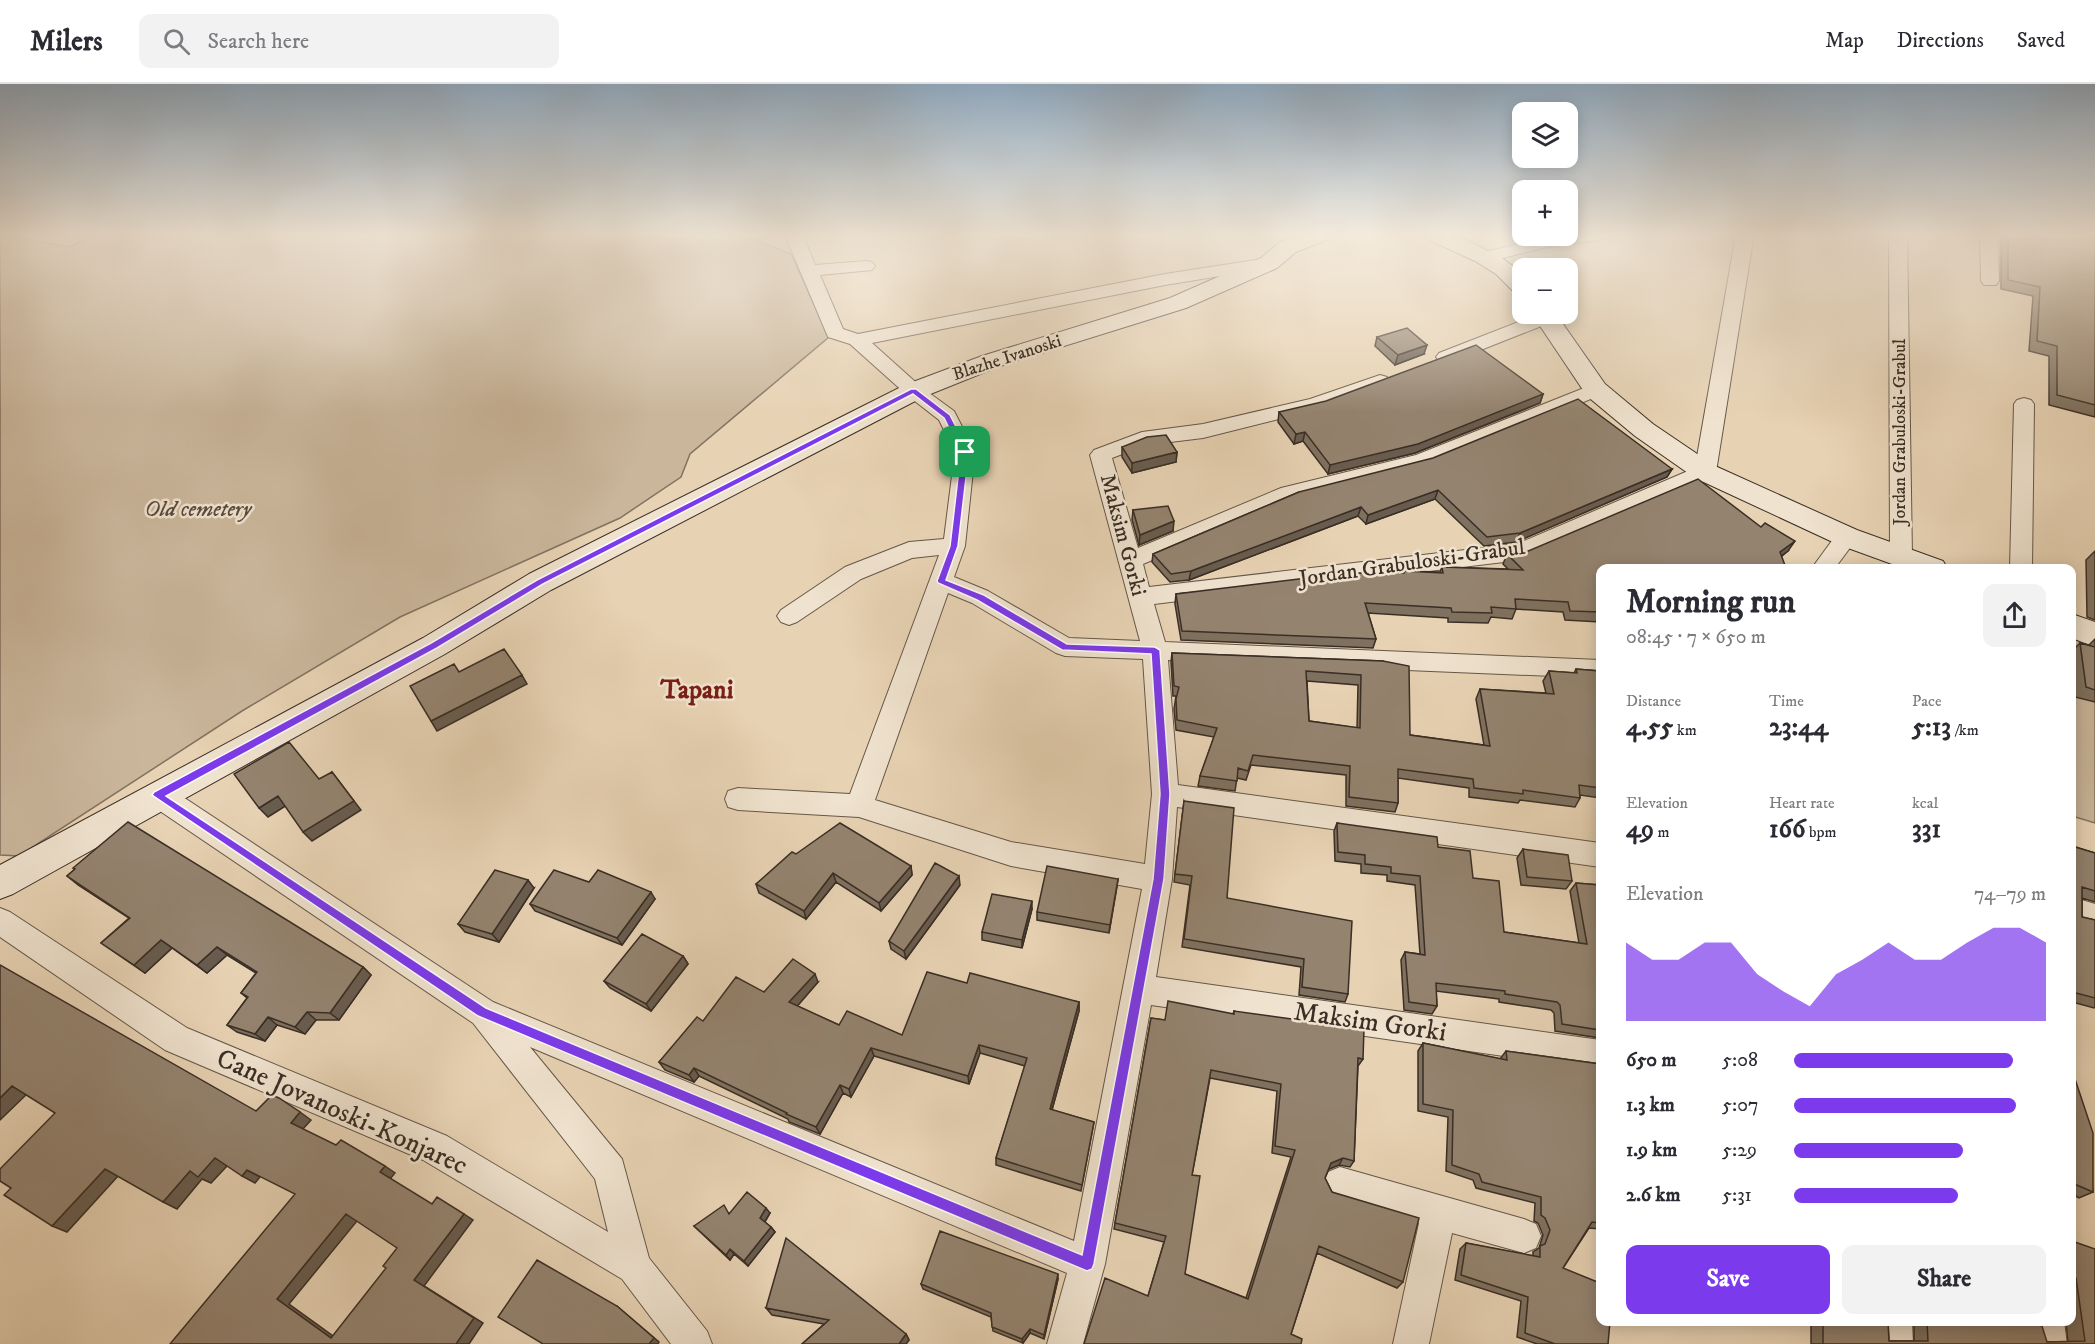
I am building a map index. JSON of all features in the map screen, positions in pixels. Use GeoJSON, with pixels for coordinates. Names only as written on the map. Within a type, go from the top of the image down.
{"type":"FeatureCollection","features":[{"type":"Feature","properties":{"kind":"street"},"geometry":{"type":"LineString","coordinates":[[819,294],[835,333],[857,340],[947,417],[965,452],[954,546],[859,806]]}},
{"type":"Feature","properties":{"kind":"street","name":"Blazhe Ivanoski"},"geometry":{"type":"LineString","coordinates":[[857,340],[957,323],[1094,294]]}},
{"type":"Feature","properties":{"kind":"street","name":"Blazhe Ivanoski"},"geometry":{"type":"LineString","coordinates":[[0,883],[434,646],[540,582],[914,391],[991,361],[1178,303],[1199,294]]}},
{"type":"Feature","properties":{"kind":"street"},"geometry":{"type":"LineString","coordinates":[[1705,472],[1735,294]]}},
{"type":"Feature","properties":{"kind":"street","name":"Jordan Grabuloski-Grabul"},"geometry":{"type":"LineString","coordinates":[[1899,294],[1901,556]]}},
{"type":"Feature","properties":{"kind":"street","name":"Maksim Gorki"},"geometry":{"type":"LineString","coordinates":[[1065,1344],[1087,1264],[1139,989],[1158,879],[1165,794],[1155,650],[1101,455],[1142,439],[1203,431],[1316,404],[1413,369],[1523,324]]}},
{"type":"Feature","properties":{"kind":"street","name":"Jordan Grabuloski-Grabul"},"geometry":{"type":"LineString","coordinates":[[1551,324],[1596,390],[1644,430],[1705,472],[1847,537],[1922,564]]}},
{"type":"Feature","properties":{"kind":"street"},"geometry":{"type":"LineString","coordinates":[[1129,561],[1290,493],[1422,460],[1596,390]]}},
{"type":"Feature","properties":{"kind":"street"},"geometry":{"type":"LineString","coordinates":[[2021,564],[2024,404]]}},
{"type":"Feature","properties":{"kind":"street","name":"Jordan Grabuloski-Grabul"},"geometry":{"type":"LineString","coordinates":[[1140,597],[1521,552],[1705,472]]}},
{"type":"Feature","properties":{"kind":"street"},"geometry":{"type":"LineString","coordinates":[[1826,564],[1847,537]]}},
{"type":"Feature","properties":{"kind":"street"},"geometry":{"type":"LineString","coordinates":[[789,616],[853,573],[909,550],[954,546]]}},
{"type":"Feature","properties":{"kind":"street"},"geometry":{"type":"LineString","coordinates":[[941,581],[980,597],[1065,647],[1596,669]]}},
{"type":"Feature","properties":{"kind":"street"},"geometry":{"type":"LineString","coordinates":[[2076,627],[2095,635]]}},
{"type":"Feature","properties":{"kind":"street"},"geometry":{"type":"LineString","coordinates":[[1165,794],[1596,854]]}},
{"type":"Feature","properties":{"kind":"street"},"geometry":{"type":"LineString","coordinates":[[158,795],[482,1012],[1087,1264]]}},
{"type":"Feature","properties":{"kind":"street"},"geometry":{"type":"LineString","coordinates":[[738,799],[859,806],[1011,854],[1158,879]]}},
{"type":"Feature","properties":{"kind":"street"},"geometry":{"type":"LineString","coordinates":[[2076,911],[2095,917]]}},
{"type":"Feature","properties":{"kind":"street","name":"Cane Jovanoski-Konjarec"},"geometry":{"type":"LineString","coordinates":[[0,921],[176,1039],[435,1148],[634,1266],[694,1344]]}},
{"type":"Feature","properties":{"kind":"street","name":"Maksim Gorki"},"geometry":{"type":"LineString","coordinates":[[1139,989],[1596,1054]]}},
{"type":"Feature","properties":{"kind":"street"},"geometry":{"type":"LineString","coordinates":[[482,1012],[610,1171],[634,1266]]}},
{"type":"Feature","properties":{"kind":"street"},"geometry":{"type":"LineString","coordinates":[[1340,1184],[1524,1236]]}},
{"type":"Feature","properties":{"kind":"street"},"geometry":{"type":"LineString","coordinates":[[1411,1344],[1439,1212]]}},
{"type":"Feature","properties":{"kind":"street"},"geometry":{"type":"LineString","coordinates":[[1894,1326],[1895,1344]]}},
{"type":"Feature","properties":{"kind":"street"},"geometry":{"type":"LineString","coordinates":[[2047,1326],[2049,1344]]}},
{"type":"Feature","properties":{"kind":"green space","name":"Old cemetery"},"geometry":{"type":"Polygon","coordinates":[[[0,294],[809,294],[829,337],[690,454],[681,477],[620,518],[400,617],[242,711],[19,856],[0,855],[0,294]]]}},
{"type":"Feature","properties":{"kind":"green space"},"geometry":{"type":"Polygon","coordinates":[[[2076,627],[2095,635],[2095,823],[2076,817],[2076,627]]]}},
{"type":"Feature","properties":{"kind":"building"},"geometry":{"type":"Polygon","coordinates":[[[2040,294],[2095,294],[2095,405],[2057,395],[2057,346],[2037,341],[2040,294]]]}},
{"type":"Feature","properties":{"kind":"building"},"geometry":{"type":"Polygon","coordinates":[[[1407,328],[1427,345],[1398,355],[1377,337],[1407,328]]]}},
{"type":"Feature","properties":{"kind":"building"},"geometry":{"type":"Polygon","coordinates":[[[1476,345],[1543,394],[1418,444],[1330,465],[1305,432],[1296,434],[1279,412],[1326,401],[1476,345]]]}},
{"type":"Feature","properties":{"kind":"building"},"geometry":{"type":"Polygon","coordinates":[[[1578,399],[1672,469],[1520,533],[1487,537],[1438,490],[1368,515],[1361,507],[1191,571],[1171,574],[1153,554],[1299,492],[1433,458],[1578,399]]]}},
{"type":"Feature","properties":{"kind":"building"},"geometry":{"type":"Polygon","coordinates":[[[1166,435],[1177,452],[1132,463],[1122,447],[1147,437],[1166,435]]]}},
{"type":"Feature","properties":{"kind":"building"},"geometry":{"type":"Polygon","coordinates":[[[1698,479],[1761,527],[1765,523],[1795,541],[1780,552],[1784,564],[1596,564],[1596,612],[1570,611],[1568,602],[1515,599],[1516,609],[1491,607],[1492,613],[1452,612],[1451,608],[1365,603],[1376,639],[1182,631],[1176,594],[1348,573],[1404,573],[1404,571],[1443,573],[1442,567],[1523,570],[1507,554],[1526,552],[1698,479]]]}},
{"type":"Feature","properties":{"kind":"building"},"geometry":{"type":"Polygon","coordinates":[[[1168,506],[1174,521],[1140,535],[1133,510],[1168,506]]]}},
{"type":"Feature","properties":{"kind":"building"},"geometry":{"type":"Polygon","coordinates":[[[2080,643],[2095,647],[2095,690],[2086,687],[2080,643]]]}},
{"type":"Feature","properties":{"kind":"building"},"geometry":{"type":"Polygon","coordinates":[[[504,649],[522,675],[431,721],[410,686],[454,664],[459,672],[504,649]]]}},
{"type":"Feature","properties":{"kind":"building"},"geometry":{"type":"Polygon","coordinates":[[[1172,653],[1383,661],[1409,666],[1410,735],[1490,746],[1480,689],[1554,694],[1549,671],[1577,673],[1576,669],[1596,671],[1596,787],[1579,785],[1580,798],[1523,790],[1523,794],[1474,788],[1473,779],[1398,769],[1398,803],[1349,797],[1350,766],[1253,755],[1248,771],[1238,768],[1237,781],[1200,776],[1217,728],[1177,720],[1176,699],[1179,687],[1174,686],[1172,653]],[[1306,671],[1309,721],[1360,728],[1361,675],[1306,671]]]}},
{"type":"Feature","properties":{"kind":"building"},"geometry":{"type":"Polygon","coordinates":[[[289,742],[319,779],[332,772],[354,801],[303,832],[278,796],[259,808],[234,774],[289,742]]]}},
{"type":"Feature","properties":{"kind":"building"},"geometry":{"type":"Polygon","coordinates":[[[1184,801],[1234,808],[1227,898],[1352,921],[1348,994],[1302,987],[1304,959],[1184,939],[1192,876],[1175,874],[1184,801]]]}},
{"type":"Feature","properties":{"kind":"building"},"geometry":{"type":"Polygon","coordinates":[[[128,822],[363,967],[330,1013],[307,1012],[295,1027],[268,1017],[255,1034],[227,1025],[248,997],[241,993],[257,972],[217,947],[197,965],[161,940],[134,965],[101,943],[130,918],[67,876],[75,869],[73,868],[128,822]]]}},
{"type":"Feature","properties":{"kind":"building"},"geometry":{"type":"Polygon","coordinates":[[[840,823],[911,866],[879,903],[833,873],[804,911],[756,884],[792,852],[796,854],[840,823]]]}},
{"type":"Feature","properties":{"kind":"building"},"geometry":{"type":"Polygon","coordinates":[[[1337,823],[1437,837],[1438,847],[1470,851],[1473,878],[1499,881],[1504,932],[1587,944],[1576,883],[1596,885],[1596,1029],[1562,1024],[1560,1005],[1557,1002],[1505,994],[1505,991],[1436,983],[1437,1006],[1409,1002],[1405,952],[1425,955],[1420,876],[1391,873],[1391,867],[1365,864],[1365,855],[1338,852],[1337,823]]]}},
{"type":"Feature","properties":{"kind":"building"},"geometry":{"type":"Polygon","coordinates":[[[2076,847],[2095,853],[2095,891],[2082,887],[2082,917],[2095,920],[2095,998],[2076,993],[2076,847]]]}},
{"type":"Feature","properties":{"kind":"building"},"geometry":{"type":"Polygon","coordinates":[[[1523,849],[1568,855],[1572,881],[1527,877],[1523,849]]]}},
{"type":"Feature","properties":{"kind":"building"},"geometry":{"type":"Polygon","coordinates":[[[935,863],[959,876],[904,951],[889,941],[935,863]]]}},
{"type":"Feature","properties":{"kind":"building"},"geometry":{"type":"Polygon","coordinates":[[[1047,866],[1118,879],[1110,925],[1037,912],[1047,866]]]}},
{"type":"Feature","properties":{"kind":"building"},"geometry":{"type":"Polygon","coordinates":[[[495,870],[528,880],[492,934],[458,924],[495,870]]]}},
{"type":"Feature","properties":{"kind":"building"},"geometry":{"type":"Polygon","coordinates":[[[554,870],[589,882],[598,870],[651,892],[617,938],[530,904],[554,870]]]}},
{"type":"Feature","properties":{"kind":"building"},"geometry":{"type":"Polygon","coordinates":[[[992,894],[1032,901],[1022,940],[982,932],[992,894]]]}},
{"type":"Feature","properties":{"kind":"building"},"geometry":{"type":"Polygon","coordinates":[[[642,934],[683,956],[646,1004],[604,981],[642,934]]]}},
{"type":"Feature","properties":{"kind":"building"},"geometry":{"type":"Polygon","coordinates":[[[793,959],[815,974],[789,1002],[839,1025],[847,1011],[902,1035],[927,972],[967,983],[970,973],[1079,1002],[1050,1109],[1094,1122],[1082,1185],[996,1158],[1027,1058],[979,1045],[968,1076],[871,1048],[849,1089],[840,1085],[816,1127],[694,1068],[689,1075],[659,1062],[697,1017],[703,1021],[736,977],[764,992],[793,959]]]}},
{"type":"Feature","properties":{"kind":"building"},"geometry":{"type":"Polygon","coordinates":[[[0,965],[256,1111],[272,1095],[279,1098],[300,1112],[291,1123],[336,1145],[341,1140],[385,1166],[380,1172],[432,1204],[437,1197],[464,1214],[414,1280],[474,1318],[456,1344],[170,1344],[295,1194],[247,1170],[242,1176],[215,1158],[198,1177],[190,1171],[163,1202],[105,1169],[52,1226],[4,1195],[11,1188],[0,1181],[0,1169],[55,1113],[12,1086],[0,1098],[0,965]],[[346,1214],[277,1299],[331,1338],[386,1268],[383,1266],[397,1248],[346,1214]]]}},
{"type":"Feature","properties":{"kind":"building"},"geometry":{"type":"Polygon","coordinates":[[[1168,1001],[1234,1014],[1234,1011],[1364,1029],[1363,1059],[1358,1058],[1354,1161],[1343,1158],[1331,1163],[1325,1178],[1332,1192],[1419,1218],[1403,1282],[1319,1246],[1291,1334],[1302,1339],[1301,1344],[1084,1344],[1105,1278],[1148,1296],[1166,1236],[1115,1223],[1151,1018],[1165,1020],[1168,1001]],[[1211,1070],[1192,1175],[1200,1176],[1185,1274],[1248,1299],[1295,1150],[1275,1146],[1281,1084],[1211,1070]]]}},
{"type":"Feature","properties":{"kind":"building"},"geometry":{"type":"Polygon","coordinates":[[[1423,1043],[1507,1060],[1506,1051],[1596,1063],[1596,1222],[1592,1222],[1563,1268],[1596,1281],[1596,1326],[1610,1326],[1608,1344],[1555,1344],[1525,1333],[1528,1297],[1461,1275],[1466,1243],[1540,1257],[1540,1246],[1545,1244],[1550,1230],[1545,1218],[1541,1215],[1541,1197],[1482,1182],[1479,1174],[1452,1165],[1453,1110],[1423,1104],[1423,1043]]]}},
{"type":"Feature","properties":{"kind":"building"},"geometry":{"type":"Polygon","coordinates":[[[2076,1082],[2093,1133],[2093,1192],[2076,1185],[2076,1082]]]}},
{"type":"Feature","properties":{"kind":"building"},"geometry":{"type":"Polygon","coordinates":[[[747,1192],[766,1208],[760,1218],[771,1227],[744,1261],[730,1249],[726,1255],[694,1226],[724,1205],[729,1214],[747,1192]]]}},
{"type":"Feature","properties":{"kind":"building"},"geometry":{"type":"Polygon","coordinates":[[[940,1231],[1058,1274],[1044,1335],[1030,1329],[1022,1339],[992,1327],[991,1313],[921,1284],[940,1231]]]}},
{"type":"Feature","properties":{"kind":"building"},"geometry":{"type":"Polygon","coordinates":[[[786,1238],[906,1334],[899,1344],[802,1344],[829,1320],[766,1308],[786,1238]]]}},
{"type":"Feature","properties":{"kind":"building"},"geometry":{"type":"Polygon","coordinates":[[[2076,1242],[2095,1249],[2095,1344],[1823,1344],[1823,1326],[1888,1326],[1889,1341],[1928,1341],[1927,1326],[2042,1326],[2047,1342],[2085,1341],[2076,1278],[2076,1242]]]}},
{"type":"Feature","properties":{"kind":"building"},"geometry":{"type":"Polygon","coordinates":[[[537,1260],[617,1306],[654,1338],[649,1344],[543,1344],[498,1317],[537,1260]]]}},
{"type":"Feature","properties":{"kind":"district","name":"Tapani"},"geometry":{"type":"Point","coordinates":[697,690]}},
{"type":"Feature","properties":{"kind":"route"},"geometry":{"type":"LineString","coordinates":[[914,391],[947,417],[965,452],[954,546],[941,581],[980,597],[1065,647],[1155,650],[1165,794],[1158,879],[1087,1264],[482,1012],[283,881],[158,795],[434,646],[540,582],[914,391]]}}]}
